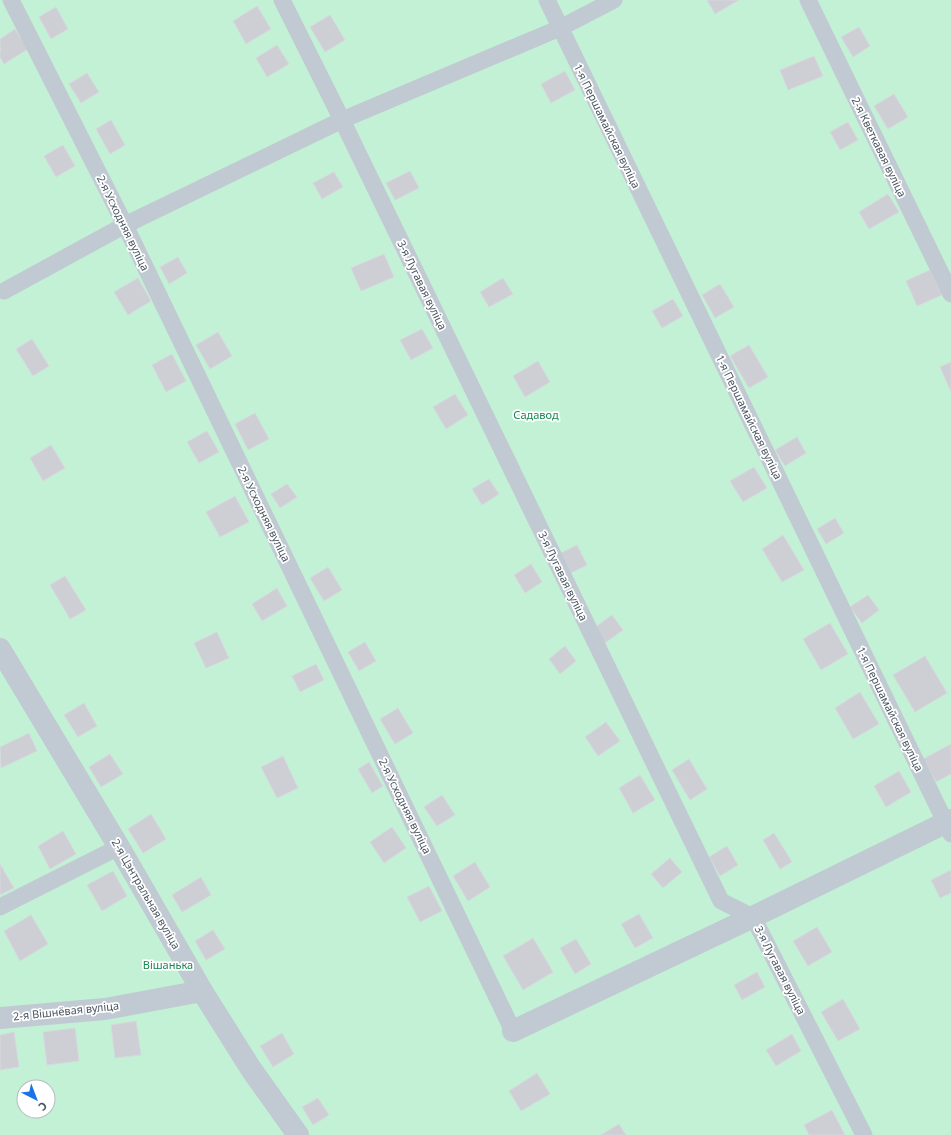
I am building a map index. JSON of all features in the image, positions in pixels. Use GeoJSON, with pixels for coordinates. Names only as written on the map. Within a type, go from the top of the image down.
{"type":"FeatureCollection","features":[{"type":"Feature","properties":{"kind":"street","name":"2-я Цэнтральная вуліца"},"geometry":{"type":"LineString","coordinates":[[0,649],[119,847],[202,990],[251,1069],[298,1135]]}},
{"type":"Feature","properties":{"kind":"street"},"geometry":{"type":"LineString","coordinates":[[513,1031],[949,826]]}},
{"type":"Feature","properties":{"kind":"street","name":"2-я Вішнёвая вуліца"},"geometry":{"type":"LineString","coordinates":[[0,1018],[104,1009],[202,990]]}},
{"type":"Feature","properties":{"kind":"lane","name":"2-я Усходняя вуліца"},"geometry":{"type":"LineString","coordinates":[[11,0],[125,225],[513,1031]]}},
{"type":"Feature","properties":{"kind":"lane","name":"3-я Лугавая вуліца"},"geometry":{"type":"LineString","coordinates":[[282,0],[342,120],[721,901],[753,917],[864,1135]]}},
{"type":"Feature","properties":{"kind":"lane","name":"1-я Першамайская вуліца"},"geometry":{"type":"LineString","coordinates":[[547,0],[949,826]]}},
{"type":"Feature","properties":{"kind":"lane"},"geometry":{"type":"LineString","coordinates":[[4,291],[125,225],[342,120],[560,28],[614,0]]}},
{"type":"Feature","properties":{"kind":"lane","name":"2-я Кветкавая вуліца"},"geometry":{"type":"LineString","coordinates":[[808,0],[951,294]]}},
{"type":"Feature","properties":{"kind":"lane"},"geometry":{"type":"LineString","coordinates":[[0,908],[119,847]]}},
{"type":"Feature","properties":{"kind":"green space","name":"Садавод"},"geometry":{"type":"Polygon","coordinates":[[[0,0],[951,0],[951,1135],[0,1135],[0,0]]]}},
{"type":"Feature","properties":{"kind":"building"},"geometry":{"type":"Polygon","coordinates":[[[707,0],[739,0],[715,14],[707,0]]]}},
{"type":"Feature","properties":{"kind":"building"},"geometry":{"type":"Polygon","coordinates":[[[257,6],[271,29],[246,44],[233,21],[257,6]]]}},
{"type":"Feature","properties":{"kind":"building"},"geometry":{"type":"Polygon","coordinates":[[[56,7],[68,29],[51,39],[39,17],[56,7]]]}},
{"type":"Feature","properties":{"kind":"building"},"geometry":{"type":"Polygon","coordinates":[[[330,15],[345,40],[325,52],[310,27],[330,15]]]}},
{"type":"Feature","properties":{"kind":"building"},"geometry":{"type":"Polygon","coordinates":[[[859,27],[870,46],[853,57],[841,37],[859,27]]]}},
{"type":"Feature","properties":{"kind":"building"},"geometry":{"type":"Polygon","coordinates":[[[15,29],[28,49],[4,64],[0,57],[0,39],[15,29]]]}},
{"type":"Feature","properties":{"kind":"building"},"geometry":{"type":"Polygon","coordinates":[[[277,45],[289,64],[267,77],[256,58],[277,45]]]}},
{"type":"Feature","properties":{"kind":"building"},"geometry":{"type":"Polygon","coordinates":[[[814,56],[823,76],[788,90],[780,70],[814,56]]]}},
{"type":"Feature","properties":{"kind":"building"},"geometry":{"type":"Polygon","coordinates":[[[565,71],[575,90],[551,103],[541,84],[565,71]]]}},
{"type":"Feature","properties":{"kind":"building"},"geometry":{"type":"Polygon","coordinates":[[[87,73],[99,92],[81,103],[69,84],[87,73]]]}},
{"type":"Feature","properties":{"kind":"building"},"geometry":{"type":"Polygon","coordinates":[[[894,94],[908,117],[888,129],[874,106],[894,94]]]}},
{"type":"Feature","properties":{"kind":"building"},"geometry":{"type":"Polygon","coordinates":[[[111,120],[125,145],[110,154],[96,129],[111,120]]]}},
{"type":"Feature","properties":{"kind":"building"},"geometry":{"type":"Polygon","coordinates":[[[848,122],[858,140],[840,150],[830,132],[848,122]]]}},
{"type":"Feature","properties":{"kind":"building"},"geometry":{"type":"Polygon","coordinates":[[[63,145],[75,166],[56,177],[44,156],[63,145]]]}},
{"type":"Feature","properties":{"kind":"building"},"geometry":{"type":"Polygon","coordinates":[[[410,171],[419,188],[395,200],[386,183],[410,171]]]}},
{"type":"Feature","properties":{"kind":"building"},"geometry":{"type":"Polygon","coordinates":[[[334,172],[343,187],[322,199],[313,183],[334,172]]]}},
{"type":"Feature","properties":{"kind":"building"},"geometry":{"type":"Polygon","coordinates":[[[888,194],[899,212],[869,229],[859,212],[888,194]]]}},
{"type":"Feature","properties":{"kind":"building"},"geometry":{"type":"Polygon","coordinates":[[[384,254],[394,277],[361,291],[351,268],[384,254]]]}},
{"type":"Feature","properties":{"kind":"building"},"geometry":{"type":"Polygon","coordinates":[[[178,257],[187,273],[169,284],[160,267],[178,257]]]}},
{"type":"Feature","properties":{"kind":"building"},"geometry":{"type":"Polygon","coordinates":[[[930,270],[942,295],[917,306],[906,281],[930,270]]]}},
{"type":"Feature","properties":{"kind":"building"},"geometry":{"type":"Polygon","coordinates":[[[138,278],[151,301],[128,315],[114,292],[138,278]]]}},
{"type":"Feature","properties":{"kind":"building"},"geometry":{"type":"Polygon","coordinates":[[[503,278],[513,294],[489,307],[480,292],[503,278]]]}},
{"type":"Feature","properties":{"kind":"building"},"geometry":{"type":"Polygon","coordinates":[[[720,284],[734,307],[715,318],[702,295],[720,284]]]}},
{"type":"Feature","properties":{"kind":"building"},"geometry":{"type":"Polygon","coordinates":[[[673,299],[683,316],[662,328],[652,311],[673,299]]]}},
{"type":"Feature","properties":{"kind":"building"},"geometry":{"type":"Polygon","coordinates":[[[422,329],[433,348],[411,360],[400,340],[422,329]]]}},
{"type":"Feature","properties":{"kind":"building"},"geometry":{"type":"Polygon","coordinates":[[[218,332],[232,356],[210,369],[196,345],[218,332]]]}},
{"type":"Feature","properties":{"kind":"building"},"geometry":{"type":"Polygon","coordinates":[[[32,339],[49,366],[33,376],[16,349],[32,339]]]}},
{"type":"Feature","properties":{"kind":"building"},"geometry":{"type":"Polygon","coordinates":[[[749,345],[768,377],[749,388],[730,356],[749,345]]]}},
{"type":"Feature","properties":{"kind":"building"},"geometry":{"type":"Polygon","coordinates":[[[172,354],[186,381],[166,392],[152,365],[172,354]]]}},
{"type":"Feature","properties":{"kind":"building"},"geometry":{"type":"Polygon","coordinates":[[[538,361],[550,382],[525,397],[513,376],[538,361]]]}},
{"type":"Feature","properties":{"kind":"building"},"geometry":{"type":"Polygon","coordinates":[[[951,362],[951,392],[940,367],[951,362]]]}},
{"type":"Feature","properties":{"kind":"building"},"geometry":{"type":"Polygon","coordinates":[[[455,394],[468,415],[446,429],[433,407],[455,394]]]}},
{"type":"Feature","properties":{"kind":"building"},"geometry":{"type":"Polygon","coordinates":[[[255,413],[269,439],[248,450],[235,424],[255,413]]]}},
{"type":"Feature","properties":{"kind":"building"},"geometry":{"type":"Polygon","coordinates":[[[207,431],[219,452],[199,463],[187,442],[207,431]]]}},
{"type":"Feature","properties":{"kind":"building"},"geometry":{"type":"Polygon","coordinates":[[[797,437],[806,453],[785,466],[775,450],[797,437]]]}},
{"type":"Feature","properties":{"kind":"building"},"geometry":{"type":"Polygon","coordinates":[[[51,445],[65,468],[43,481],[30,458],[51,445]]]}},
{"type":"Feature","properties":{"kind":"building"},"geometry":{"type":"Polygon","coordinates":[[[754,467],[767,488],[743,502],[730,481],[754,467]]]}},
{"type":"Feature","properties":{"kind":"building"},"geometry":{"type":"Polygon","coordinates":[[[489,479],[499,494],[482,505],[472,489],[489,479]]]}},
{"type":"Feature","properties":{"kind":"building"},"geometry":{"type":"Polygon","coordinates":[[[287,484],[297,497],[280,508],[271,494],[287,484]]]}},
{"type":"Feature","properties":{"kind":"building"},"geometry":{"type":"Polygon","coordinates":[[[235,496],[249,522],[220,537],[206,512],[235,496]]]}},
{"type":"Feature","properties":{"kind":"building"},"geometry":{"type":"Polygon","coordinates":[[[835,518],[844,533],[826,544],[817,529],[835,518]]]}},
{"type":"Feature","properties":{"kind":"building"},"geometry":{"type":"Polygon","coordinates":[[[783,535],[804,570],[782,582],[762,549],[783,535]]]}},
{"type":"Feature","properties":{"kind":"building"},"geometry":{"type":"Polygon","coordinates":[[[577,545],[587,565],[571,573],[561,553],[577,545]]]}},
{"type":"Feature","properties":{"kind":"building"},"geometry":{"type":"Polygon","coordinates":[[[531,564],[542,582],[525,593],[514,575],[531,564]]]}},
{"type":"Feature","properties":{"kind":"building"},"geometry":{"type":"Polygon","coordinates":[[[328,567],[342,590],[324,601],[310,578],[328,567]]]}},
{"type":"Feature","properties":{"kind":"building"},"geometry":{"type":"Polygon","coordinates":[[[65,576],[86,610],[70,619],[50,585],[65,576]]]}},
{"type":"Feature","properties":{"kind":"building"},"geometry":{"type":"Polygon","coordinates":[[[277,588],[287,606],[262,621],[252,604],[277,588]]]}},
{"type":"Feature","properties":{"kind":"building"},"geometry":{"type":"Polygon","coordinates":[[[868,595],[879,610],[862,623],[850,607],[868,595]]]}},
{"type":"Feature","properties":{"kind":"building"},"geometry":{"type":"Polygon","coordinates":[[[612,615],[623,630],[605,643],[594,628],[612,615]]]}},
{"type":"Feature","properties":{"kind":"building"},"geometry":{"type":"Polygon","coordinates":[[[830,623],[848,654],[821,670],[803,639],[830,623]]]}},
{"type":"Feature","properties":{"kind":"building"},"geometry":{"type":"Polygon","coordinates":[[[217,632],[229,658],[206,668],[194,643],[217,632]]]}},
{"type":"Feature","properties":{"kind":"building"},"geometry":{"type":"Polygon","coordinates":[[[365,642],[376,661],[359,671],[348,652],[365,642]]]}},
{"type":"Feature","properties":{"kind":"building"},"geometry":{"type":"Polygon","coordinates":[[[565,646],[576,661],[560,674],[549,659],[565,646]]]}},
{"type":"Feature","properties":{"kind":"building"},"geometry":{"type":"Polygon","coordinates":[[[925,656],[947,693],[915,712],[893,675],[925,656]]]}},
{"type":"Feature","properties":{"kind":"building"},"geometry":{"type":"Polygon","coordinates":[[[316,664],[324,680],[300,692],[292,676],[316,664]]]}},
{"type":"Feature","properties":{"kind":"building"},"geometry":{"type":"Polygon","coordinates":[[[860,692],[879,724],[853,739],[835,708],[860,692]]]}},
{"type":"Feature","properties":{"kind":"building"},"geometry":{"type":"Polygon","coordinates":[[[84,703],[97,726],[78,737],[64,715],[84,703]]]}},
{"type":"Feature","properties":{"kind":"building"},"geometry":{"type":"Polygon","coordinates":[[[398,708],[413,733],[395,744],[380,719],[398,708]]]}},
{"type":"Feature","properties":{"kind":"building"},"geometry":{"type":"Polygon","coordinates":[[[606,722],[620,741],[598,756],[585,737],[606,722]]]}},
{"type":"Feature","properties":{"kind":"building"},"geometry":{"type":"Polygon","coordinates":[[[29,733],[37,751],[1,768],[0,747],[29,733]]]}},
{"type":"Feature","properties":{"kind":"building"},"geometry":{"type":"Polygon","coordinates":[[[951,744],[951,774],[936,782],[923,759],[951,744]]]}},
{"type":"Feature","properties":{"kind":"building"},"geometry":{"type":"Polygon","coordinates":[[[110,754],[123,774],[101,787],[89,767],[110,754]]]}},
{"type":"Feature","properties":{"kind":"building"},"geometry":{"type":"Polygon","coordinates":[[[283,756],[298,788],[277,798],[261,767],[283,756]]]}},
{"type":"Feature","properties":{"kind":"building"},"geometry":{"type":"Polygon","coordinates":[[[689,759],[707,789],[690,800],[672,770],[689,759]]]}},
{"type":"Feature","properties":{"kind":"building"},"geometry":{"type":"Polygon","coordinates":[[[369,762],[383,786],[372,793],[358,769],[369,762]]]}},
{"type":"Feature","properties":{"kind":"building"},"geometry":{"type":"Polygon","coordinates":[[[899,771],[911,792],[886,807],[874,786],[899,771]]]}},
{"type":"Feature","properties":{"kind":"building"},"geometry":{"type":"Polygon","coordinates":[[[640,775],[655,800],[633,813],[619,788],[640,775]]]}},
{"type":"Feature","properties":{"kind":"building"},"geometry":{"type":"Polygon","coordinates":[[[442,795],[455,815],[437,826],[424,807],[442,795]]]}},
{"type":"Feature","properties":{"kind":"building"},"geometry":{"type":"Polygon","coordinates":[[[151,814],[166,839],[143,853],[128,829],[151,814]]]}},
{"type":"Feature","properties":{"kind":"building"},"geometry":{"type":"Polygon","coordinates":[[[392,827],[406,848],[384,863],[370,842],[392,827]]]}},
{"type":"Feature","properties":{"kind":"building"},"geometry":{"type":"Polygon","coordinates":[[[63,831],[76,854],[50,869],[38,846],[63,831]]]}},
{"type":"Feature","properties":{"kind":"building"},"geometry":{"type":"Polygon","coordinates":[[[774,833],[792,862],[780,869],[763,840],[774,833]]]}},
{"type":"Feature","properties":{"kind":"building"},"geometry":{"type":"Polygon","coordinates":[[[727,846],[738,865],[720,876],[709,857],[727,846]]]}},
{"type":"Feature","properties":{"kind":"building"},"geometry":{"type":"Polygon","coordinates":[[[670,858],[682,872],[663,888],[651,874],[670,858]]]}},
{"type":"Feature","properties":{"kind":"building"},"geometry":{"type":"Polygon","coordinates":[[[475,862],[490,887],[468,901],[453,876],[475,862]]]}},
{"type":"Feature","properties":{"kind":"building"},"geometry":{"type":"Polygon","coordinates":[[[0,864],[14,888],[0,895],[0,864]]]}},
{"type":"Feature","properties":{"kind":"building"},"geometry":{"type":"Polygon","coordinates":[[[951,870],[951,893],[940,898],[931,880],[951,870]]]}},
{"type":"Feature","properties":{"kind":"building"},"geometry":{"type":"Polygon","coordinates":[[[113,871],[127,896],[102,911],[87,885],[113,871]]]}},
{"type":"Feature","properties":{"kind":"building"},"geometry":{"type":"Polygon","coordinates":[[[201,877],[211,895],[182,912],[172,895],[201,877]]]}},
{"type":"Feature","properties":{"kind":"building"},"geometry":{"type":"Polygon","coordinates":[[[429,886],[442,911],[420,922],[407,897],[429,886]]]}},
{"type":"Feature","properties":{"kind":"building"},"geometry":{"type":"Polygon","coordinates":[[[639,914],[653,938],[635,948],[621,924],[639,914]]]}},
{"type":"Feature","properties":{"kind":"building"},"geometry":{"type":"Polygon","coordinates":[[[31,915],[48,944],[20,961],[4,931],[31,915]]]}},
{"type":"Feature","properties":{"kind":"building"},"geometry":{"type":"Polygon","coordinates":[[[817,927],[832,952],[808,966],[793,941],[817,927]]]}},
{"type":"Feature","properties":{"kind":"building"},"geometry":{"type":"Polygon","coordinates":[[[213,930],[225,949],[206,960],[195,941],[213,930]]]}},
{"type":"Feature","properties":{"kind":"building"},"geometry":{"type":"Polygon","coordinates":[[[533,938],[553,972],[523,990],[503,956],[533,938]]]}},
{"type":"Feature","properties":{"kind":"building"},"geometry":{"type":"Polygon","coordinates":[[[576,939],[591,964],[575,974],[560,948],[576,939]]]}},
{"type":"Feature","properties":{"kind":"building"},"geometry":{"type":"Polygon","coordinates":[[[757,972],[765,987],[742,1000],[734,985],[757,972]]]}},
{"type":"Feature","properties":{"kind":"building"},"geometry":{"type":"Polygon","coordinates":[[[843,999],[860,1029],[838,1041],[821,1012],[843,999]]]}},
{"type":"Feature","properties":{"kind":"building"},"geometry":{"type":"Polygon","coordinates":[[[136,1021],[141,1055],[115,1058],[111,1025],[136,1021]]]}},
{"type":"Feature","properties":{"kind":"building"},"geometry":{"type":"Polygon","coordinates":[[[75,1028],[79,1061],[47,1065],[43,1032],[75,1028]]]}},
{"type":"Feature","properties":{"kind":"building"},"geometry":{"type":"Polygon","coordinates":[[[14,1032],[19,1067],[0,1070],[0,1035],[14,1032]]]}},
{"type":"Feature","properties":{"kind":"building"},"geometry":{"type":"Polygon","coordinates":[[[282,1033],[294,1054],[273,1067],[260,1046],[282,1033]]]}},
{"type":"Feature","properties":{"kind":"building"},"geometry":{"type":"Polygon","coordinates":[[[792,1034],[801,1051],[776,1066],[766,1050],[792,1034]]]}},
{"type":"Feature","properties":{"kind":"building"},"geometry":{"type":"Polygon","coordinates":[[[537,1073],[550,1094],[521,1111],[509,1091],[537,1073]]]}},
{"type":"Feature","properties":{"kind":"building"},"geometry":{"type":"Polygon","coordinates":[[[318,1098],[329,1115],[313,1125],[302,1107],[318,1098]]]}},
{"type":"Feature","properties":{"kind":"building"},"geometry":{"type":"Polygon","coordinates":[[[832,1110],[845,1135],[809,1135],[804,1125],[832,1110]]]}},
{"type":"Feature","properties":{"kind":"building"},"geometry":{"type":"Polygon","coordinates":[[[619,1124],[626,1135],[601,1135],[619,1124]]]}},
{"type":"Feature","properties":{"kind":"park label","name":"Вішанька"},"geometry":{"type":"Point","coordinates":[168,965]}}]}
